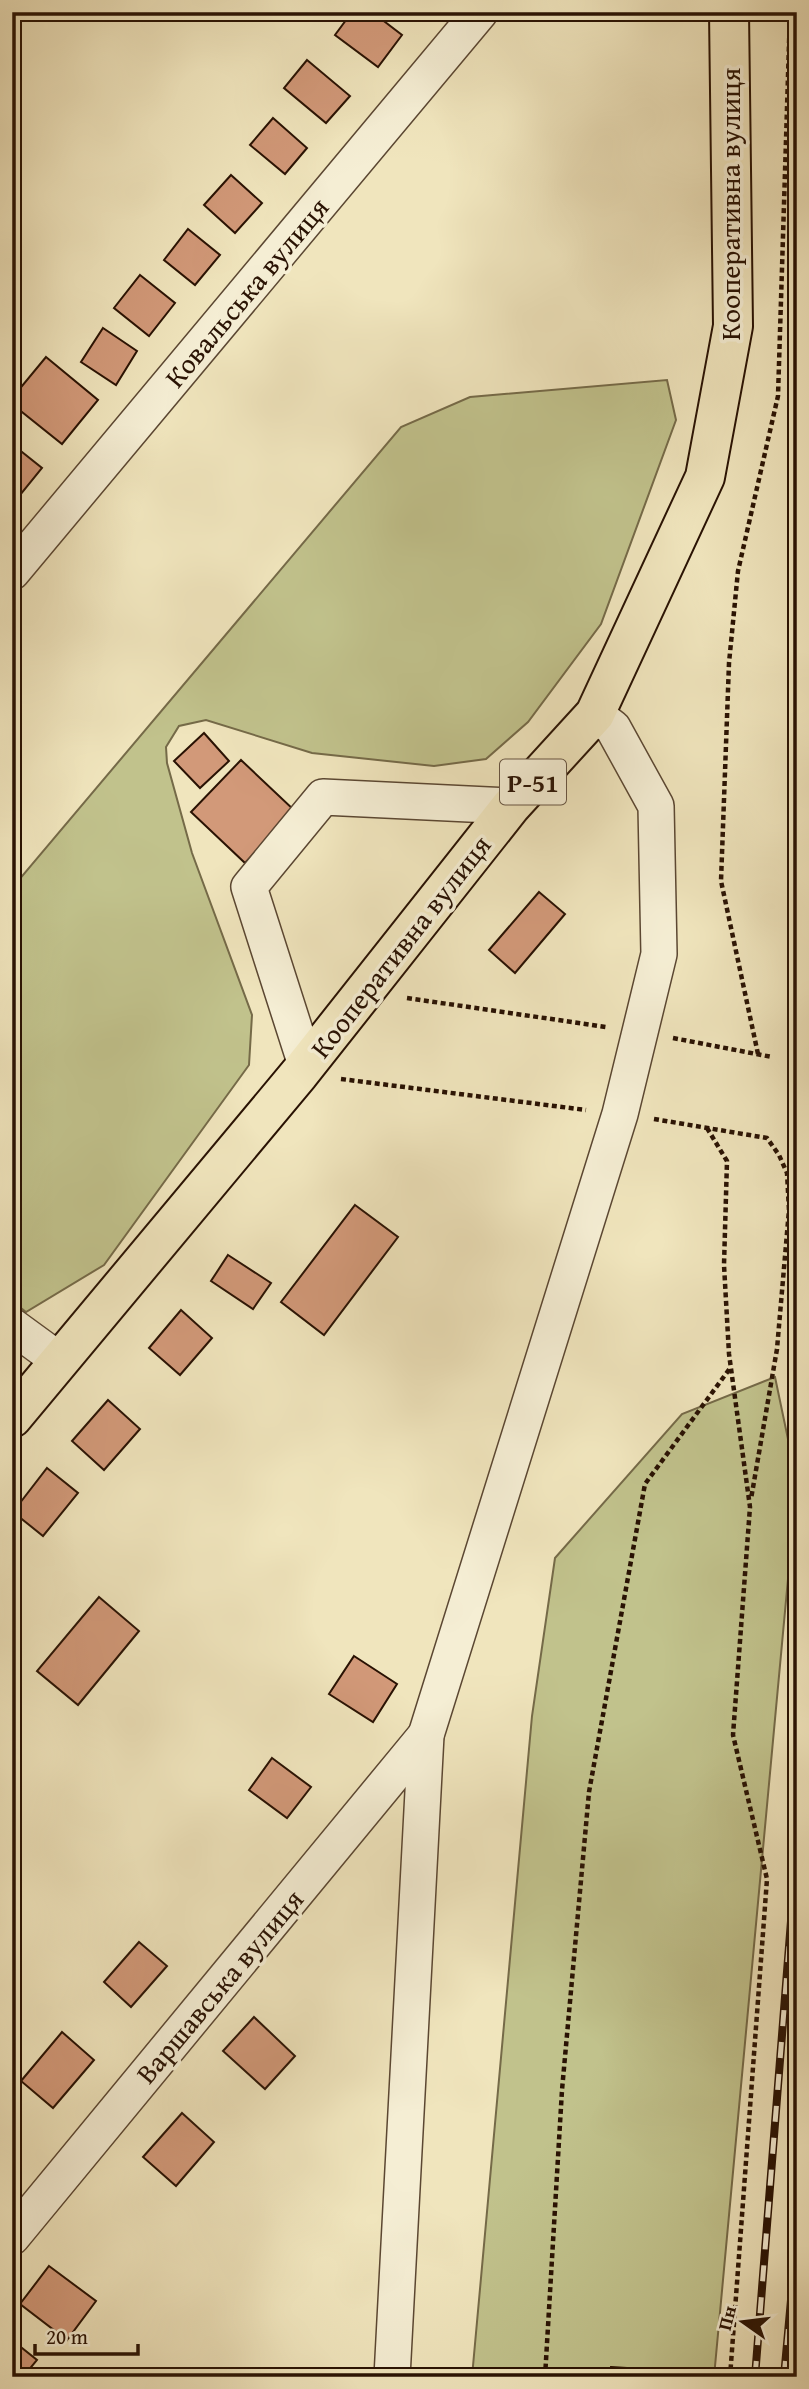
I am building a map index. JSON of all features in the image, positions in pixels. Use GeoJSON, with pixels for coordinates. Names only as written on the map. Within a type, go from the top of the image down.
{"type":"FeatureCollection","features":[{"type":"Feature","properties":{"kind":"main road","name":"Кооперативна вулиця"},"geometry":{"type":"LineString","coordinates":[[12,1418],[302,1069],[511,806],[595,714],[705,477],[733,327],[729,12]]}},
{"type":"Feature","properties":{"kind":"street","name":"Ковальська вулиця"},"geometry":{"type":"LineString","coordinates":[[12,572],[480,12]]}},
{"type":"Feature","properties":{"kind":"street"},"geometry":{"type":"LineString","coordinates":[[392,2377],[426,1735],[620,1114],[659,954],[656,806],[613,728],[595,714]]}},
{"type":"Feature","properties":{"kind":"street"},"geometry":{"type":"LineString","coordinates":[[302,1069],[249,887],[323,797],[511,806]]}},
{"type":"Feature","properties":{"kind":"street"},"geometry":{"type":"LineString","coordinates":[[12,1326],[60,1361]]}},
{"type":"Feature","properties":{"kind":"street","name":"Варшавська вулиця"},"geometry":{"type":"LineString","coordinates":[[12,2237],[426,1735]]}},
{"type":"Feature","properties":{"kind":"path"},"geometry":{"type":"LineString","coordinates":[[758,1054],[721,881],[729,663],[738,570],[778,396],[791,60],[790,12]]}},
{"type":"Feature","properties":{"kind":"path"},"geometry":{"type":"LineString","coordinates":[[364,992],[640,1032],[772,1057]]}},
{"type":"Feature","properties":{"kind":"path"},"geometry":{"type":"LineString","coordinates":[[302,1069],[620,1114],[767,1138],[788,1173],[789,1210],[777,1349],[750,1507],[733,1735],[767,1879],[730,2377]]}},
{"type":"Feature","properties":{"kind":"path"},"geometry":{"type":"LineString","coordinates":[[707,1128],[727,1161],[724,1265],[731,1367],[750,1507]]}},
{"type":"Feature","properties":{"kind":"path"},"geometry":{"type":"LineString","coordinates":[[545,2377],[562,2090],[589,1792],[645,1484],[731,1367]]}},
{"type":"Feature","properties":{"kind":"green space"},"geometry":{"type":"Polygon","coordinates":[[[667,380],[676,420],[601,624],[528,722],[486,759],[434,766],[312,753],[206,720],[179,726],[166,747],[167,763],[192,853],[252,1015],[249,1065],[104,1265],[26,1312],[12,1301],[12,888],[401,427],[470,397],[667,380]]]}},
{"type":"Feature","properties":{"kind":"green space"},"geometry":{"type":"Polygon","coordinates":[[[775,1377],[797,1482],[714,2377],[472,2377],[532,1716],[555,1558],[682,1414],[775,1377]]]}},
{"type":"Feature","properties":{"kind":"building"},"geometry":{"type":"Polygon","coordinates":[[[352,12],[372,12],[402,35],[378,67],[335,35],[352,12]]]}},
{"type":"Feature","properties":{"kind":"building"},"geometry":{"type":"Polygon","coordinates":[[[307,60],[350,96],[326,123],[284,88],[307,60]]]}},
{"type":"Feature","properties":{"kind":"building"},"geometry":{"type":"Polygon","coordinates":[[[273,118],[307,148],[285,174],[250,145],[273,118]]]}},
{"type":"Feature","properties":{"kind":"building"},"geometry":{"type":"Polygon","coordinates":[[[231,175],[262,203],[235,233],[204,205],[231,175]]]}},
{"type":"Feature","properties":{"kind":"building"},"geometry":{"type":"Polygon","coordinates":[[[188,229],[220,255],[195,285],[164,260],[188,229]]]}},
{"type":"Feature","properties":{"kind":"building"},"geometry":{"type":"Polygon","coordinates":[[[140,275],[175,303],[149,336],[114,308],[140,275]]]}},
{"type":"Feature","properties":{"kind":"building"},"geometry":{"type":"Polygon","coordinates":[[[103,328],[137,351],[116,385],[81,362],[103,328]]]}},
{"type":"Feature","properties":{"kind":"building"},"geometry":{"type":"Polygon","coordinates":[[[46,357],[98,400],[62,444],[12,404],[12,398],[46,357]]]}},
{"type":"Feature","properties":{"kind":"building"},"geometry":{"type":"Polygon","coordinates":[[[12,444],[42,468],[12,505],[12,444]]]}},
{"type":"Feature","properties":{"kind":"building"},"geometry":{"type":"Polygon","coordinates":[[[204,733],[229,761],[200,788],[174,761],[204,733]]]}},
{"type":"Feature","properties":{"kind":"building"},"geometry":{"type":"Polygon","coordinates":[[[241,760],[295,811],[245,863],[191,812],[241,760]]]}},
{"type":"Feature","properties":{"kind":"building"},"geometry":{"type":"Polygon","coordinates":[[[539,892],[565,914],[515,973],[489,950],[539,892]]]}},
{"type":"Feature","properties":{"kind":"building"},"geometry":{"type":"Polygon","coordinates":[[[355,1205],[398,1237],[324,1335],[281,1302],[355,1205]]]}},
{"type":"Feature","properties":{"kind":"building"},"geometry":{"type":"Polygon","coordinates":[[[228,1255],[271,1283],[253,1309],[211,1281],[228,1255]]]}},
{"type":"Feature","properties":{"kind":"building"},"geometry":{"type":"Polygon","coordinates":[[[181,1310],[212,1338],[180,1375],[149,1348],[181,1310]]]}},
{"type":"Feature","properties":{"kind":"building"},"geometry":{"type":"Polygon","coordinates":[[[108,1400],[140,1429],[104,1470],[72,1441],[108,1400]]]}},
{"type":"Feature","properties":{"kind":"building"},"geometry":{"type":"Polygon","coordinates":[[[47,1468],[78,1493],[43,1536],[13,1512],[47,1468]]]}},
{"type":"Feature","properties":{"kind":"building"},"geometry":{"type":"Polygon","coordinates":[[[99,1597],[139,1631],[78,1705],[37,1671],[99,1597]]]}},
{"type":"Feature","properties":{"kind":"building"},"geometry":{"type":"Polygon","coordinates":[[[354,1656],[397,1684],[373,1722],[329,1694],[354,1656]]]}},
{"type":"Feature","properties":{"kind":"building"},"geometry":{"type":"Polygon","coordinates":[[[272,1758],[311,1787],[287,1818],[249,1790],[272,1758]]]}},
{"type":"Feature","properties":{"kind":"building"},"geometry":{"type":"Polygon","coordinates":[[[139,1942],[167,1966],[131,2007],[104,1982],[139,1942]]]}},
{"type":"Feature","properties":{"kind":"building"},"geometry":{"type":"Polygon","coordinates":[[[254,2017],[295,2056],[265,2089],[223,2051],[254,2017]]]}},
{"type":"Feature","properties":{"kind":"building"},"geometry":{"type":"Polygon","coordinates":[[[62,2032],[94,2060],[53,2108],[21,2081],[62,2032]]]}},
{"type":"Feature","properties":{"kind":"building"},"geometry":{"type":"Polygon","coordinates":[[[182,2113],[214,2142],[176,2186],[143,2157],[182,2113]]]}},
{"type":"Feature","properties":{"kind":"building"},"geometry":{"type":"Polygon","coordinates":[[[49,2266],[96,2301],[67,2340],[20,2304],[49,2266]]]}},
{"type":"Feature","properties":{"kind":"building"},"geometry":{"type":"Polygon","coordinates":[[[12,2340],[37,2360],[23,2377],[12,2377],[12,2340]]]}},
{"type":"Feature","properties":{"kind":"building"},"geometry":{"type":"Polygon","coordinates":[[[611,2367],[642,2369],[641,2377],[610,2377],[611,2367]]]}},
{"type":"Feature","properties":{"kind":"railway"},"geometry":{"type":"LineString","coordinates":[[755,2377],[797,1845]]}},
{"type":"Feature","properties":{"kind":"railway"},"geometry":{"type":"LineString","coordinates":[[784,2377],[797,2234]]}}]}
